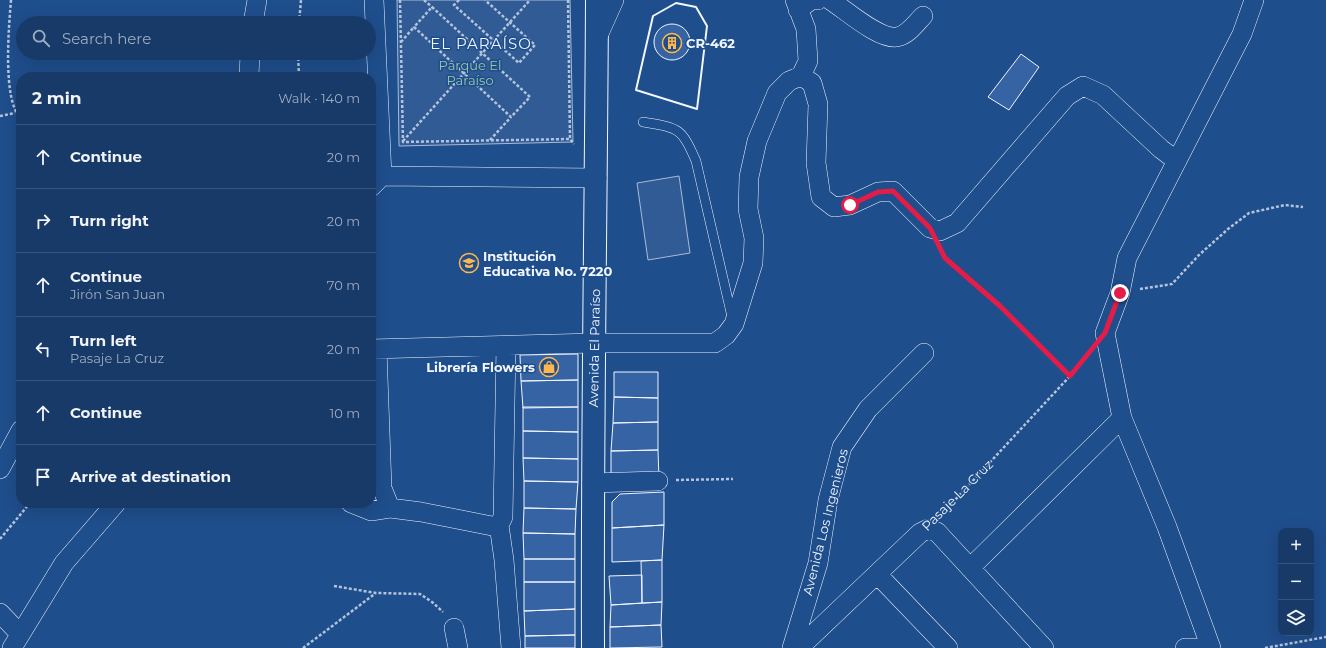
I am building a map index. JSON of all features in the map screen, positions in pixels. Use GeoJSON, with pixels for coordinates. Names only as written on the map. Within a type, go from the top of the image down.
{"type":"FeatureCollection","features":[{"type":"Feature","properties":{"kind":"street"},"geometry":{"type":"LineString","coordinates":[[254,16],[257,0]]}},
{"type":"Feature","properties":{"kind":"street"},"geometry":{"type":"LineString","coordinates":[[374,0],[374,16]]}},
{"type":"Feature","properties":{"kind":"street","name":"Avenida El Paraíso"},"geometry":{"type":"LineString","coordinates":[[592,648],[592,483],[597,178],[597,0]]}},
{"type":"Feature","properties":{"kind":"street"},"geometry":{"type":"LineString","coordinates":[[597,40],[614,0]]}},
{"type":"Feature","properties":{"kind":"street"},"geometry":{"type":"LineString","coordinates":[[376,349],[715,343],[726,335],[734,324],[753,263],[754,238],[748,209],[749,177],[757,140],[777,93],[789,81],[801,76],[808,61],[806,29],[796,5],[811,0],[818,0]]}},
{"type":"Feature","properties":{"kind":"street"},"geometry":{"type":"LineString","coordinates":[[830,0],[876,33],[897,37],[909,31],[924,16]]}},
{"type":"Feature","properties":{"kind":"street"},"geometry":{"type":"LineString","coordinates":[[1211,648],[1167,527],[1122,418],[1105,333],[1120,293],[1127,258],[1242,34],[1254,0]]}},
{"type":"Feature","properties":{"kind":"street"},"geometry":{"type":"LineString","coordinates":[[249,72],[250,60]]}},
{"type":"Feature","properties":{"kind":"street"},"geometry":{"type":"LineString","coordinates":[[375,60],[375,72]]}},
{"type":"Feature","properties":{"kind":"street"},"geometry":{"type":"LineString","coordinates":[[801,76],[812,83],[818,104],[816,163],[821,196],[834,207],[850,205],[878,192],[893,191],[930,228],[940,231],[957,223],[1067,96],[1083,86],[1103,95],[1161,149],[1177,161]]}},
{"type":"Feature","properties":{"kind":"street"},"geometry":{"type":"LineString","coordinates":[[376,182],[597,178]]}},
{"type":"Feature","properties":{"kind":"street"},"geometry":{"type":"LineString","coordinates":[[506,346],[503,517],[499,525],[504,560],[511,648]]}},
{"type":"Feature","properties":{"kind":"street","name":"Avenida Los Ingenieros"},"geometry":{"type":"LineString","coordinates":[[792,648],[818,562],[828,500],[842,447],[868,409],[924,353]]}},
{"type":"Feature","properties":{"kind":"street"},"geometry":{"type":"LineString","coordinates":[[376,384],[382,488],[390,508]]}},
{"type":"Feature","properties":{"kind":"street"},"geometry":{"type":"LineString","coordinates":[[970,568],[1122,418]]}},
{"type":"Feature","properties":{"kind":"street"},"geometry":{"type":"LineString","coordinates":[[0,469],[16,439]]}},
{"type":"Feature","properties":{"kind":"street"},"geometry":{"type":"LineString","coordinates":[[592,483],[658,481]]}},
{"type":"Feature","properties":{"kind":"street"},"geometry":{"type":"LineString","coordinates":[[0,613],[16,641],[64,563],[112,508]]}},
{"type":"Feature","properties":{"kind":"street"},"geometry":{"type":"LineString","coordinates":[[364,508],[371,511],[390,508],[421,512],[492,526],[499,525]]}},
{"type":"Feature","properties":{"kind":"street"},"geometry":{"type":"LineString","coordinates":[[928,529],[937,532],[1044,648]]}},
{"type":"Feature","properties":{"kind":"street","name":"Pasaje La Cruz"},"geometry":{"type":"LineString","coordinates":[[799,648],[920,533],[928,529]]}},
{"type":"Feature","properties":{"kind":"street"},"geometry":{"type":"LineString","coordinates":[[877,574],[948,648]]}},
{"type":"Feature","properties":{"kind":"street"},"geometry":{"type":"LineString","coordinates":[[454,628],[458,648]]}},
{"type":"Feature","properties":{"kind":"street"},"geometry":{"type":"LineString","coordinates":[[1185,648],[1196,648]]}},
{"type":"Feature","properties":{"kind":"lane"},"geometry":{"type":"LineString","coordinates":[[643,122],[671,127],[686,137],[694,155],[734,324]]}},
{"type":"Feature","properties":{"kind":"path"},"geometry":{"type":"LineString","coordinates":[[0,116],[15,113],[10,82],[8,43],[11,0]]}},
{"type":"Feature","properties":{"kind":"path"},"geometry":{"type":"LineString","coordinates":[[300,16],[301,0]]}},
{"type":"Feature","properties":{"kind":"path"},"geometry":{"type":"LineString","coordinates":[[400,0],[403,142]]}},
{"type":"Feature","properties":{"kind":"path"},"geometry":{"type":"LineString","coordinates":[[424,0],[530,97],[490,140]]}},
{"type":"Feature","properties":{"kind":"path"},"geometry":{"type":"LineString","coordinates":[[459,0],[454,5],[519,63],[535,45],[485,0]]}},
{"type":"Feature","properties":{"kind":"path"},"geometry":{"type":"LineString","coordinates":[[399,148],[530,0]]}},
{"type":"Feature","properties":{"kind":"path"},"geometry":{"type":"LineString","coordinates":[[403,142],[570,139],[568,0]]}},
{"type":"Feature","properties":{"kind":"path"},"geometry":{"type":"LineString","coordinates":[[401,43],[432,7]]}},
{"type":"Feature","properties":{"kind":"path"},"geometry":{"type":"LineString","coordinates":[[414,27],[511,117]]}},
{"type":"Feature","properties":{"kind":"path"},"geometry":{"type":"LineString","coordinates":[[298,60],[299,72]]}},
{"type":"Feature","properties":{"kind":"path"},"geometry":{"type":"LineString","coordinates":[[1120,293],[1172,284],[1199,255],[1228,229],[1249,213],[1286,205],[1303,207]]}},
{"type":"Feature","properties":{"kind":"path"},"geometry":{"type":"LineString","coordinates":[[930,228],[945,258],[1000,306],[1070,376]]}},
{"type":"Feature","properties":{"kind":"path","name":"Pasaje La Cruz"},"geometry":{"type":"LineString","coordinates":[[928,529],[1070,376],[1105,333]]}},
{"type":"Feature","properties":{"kind":"path"},"geometry":{"type":"LineString","coordinates":[[658,481],[733,479]]}},
{"type":"Feature","properties":{"kind":"path"},"geometry":{"type":"LineString","coordinates":[[0,539],[26,508]]}},
{"type":"Feature","properties":{"kind":"path"},"geometry":{"type":"LineString","coordinates":[[334,586],[376,594],[420,594],[444,613],[454,628]]}},
{"type":"Feature","properties":{"kind":"path"},"geometry":{"type":"LineString","coordinates":[[303,648],[376,594]]}},
{"type":"Feature","properties":{"kind":"path"},"geometry":{"type":"LineString","coordinates":[[1265,648],[1326,637]]}},
{"type":"Feature","properties":{"kind":"shaded area","name":"Parque El Paraíso"},"geometry":{"type":"Polygon","coordinates":[[[397,0],[570,0],[573,142],[399,146],[397,0]]]}},
{"type":"Feature","properties":{"kind":"shaded area"},"geometry":{"type":"Polygon","coordinates":[[[679,176],[690,253],[648,260],[637,183],[679,176]]]}},
{"type":"Feature","properties":{"kind":"building","name":"CR-462"},"geometry":{"type":"Polygon","coordinates":[[[672,24],[682,27],[687,32],[690,42],[687,52],[682,57],[672,60],[662,57],[657,52],[654,42],[657,32],[662,27],[672,24]]]}},
{"type":"Feature","properties":{"kind":"building"},"geometry":{"type":"Polygon","coordinates":[[[1021,54],[1039,67],[1009,110],[988,97],[1021,54]]]}},
{"type":"Feature","properties":{"kind":"building","name":"Librería Flowers"},"geometry":{"type":"Polygon","coordinates":[[[578,354],[578,380],[521,381],[520,355],[578,354]]]}},
{"type":"Feature","properties":{"kind":"building"},"geometry":{"type":"Polygon","coordinates":[[[614,372],[658,372],[658,398],[614,397],[614,372]]]}},
{"type":"Feature","properties":{"kind":"building"},"geometry":{"type":"Polygon","coordinates":[[[578,380],[578,407],[523,408],[521,381],[578,380]]]}},
{"type":"Feature","properties":{"kind":"building"},"geometry":{"type":"Polygon","coordinates":[[[614,397],[658,398],[658,422],[613,423],[614,397]]]}},
{"type":"Feature","properties":{"kind":"building"},"geometry":{"type":"Polygon","coordinates":[[[523,407],[578,407],[578,432],[523,431],[523,407]]]}},
{"type":"Feature","properties":{"kind":"building"},"geometry":{"type":"Polygon","coordinates":[[[658,422],[658,450],[611,451],[613,423],[658,422]]]}},
{"type":"Feature","properties":{"kind":"building"},"geometry":{"type":"Polygon","coordinates":[[[523,431],[578,432],[578,459],[523,458],[523,431]]]}},
{"type":"Feature","properties":{"kind":"building"},"geometry":{"type":"Polygon","coordinates":[[[658,450],[659,479],[611,480],[611,451],[658,450]]]}},
{"type":"Feature","properties":{"kind":"building"},"geometry":{"type":"Polygon","coordinates":[[[523,458],[578,459],[578,482],[524,481],[523,458]]]}},
{"type":"Feature","properties":{"kind":"building"},"geometry":{"type":"Polygon","coordinates":[[[524,481],[578,482],[576,509],[524,508],[524,481]]]}},
{"type":"Feature","properties":{"kind":"building"},"geometry":{"type":"Polygon","coordinates":[[[664,492],[664,525],[612,528],[612,502],[620,494],[664,492]]]}},
{"type":"Feature","properties":{"kind":"building"},"geometry":{"type":"Polygon","coordinates":[[[524,508],[576,509],[575,534],[523,533],[524,508]]]}},
{"type":"Feature","properties":{"kind":"building"},"geometry":{"type":"Polygon","coordinates":[[[664,525],[662,560],[612,562],[612,528],[664,525]]]}},
{"type":"Feature","properties":{"kind":"building"},"geometry":{"type":"Polygon","coordinates":[[[523,533],[575,534],[575,559],[524,559],[523,533]]]}},
{"type":"Feature","properties":{"kind":"building"},"geometry":{"type":"Polygon","coordinates":[[[524,559],[575,559],[575,582],[524,582],[524,559]]]}},
{"type":"Feature","properties":{"kind":"building"},"geometry":{"type":"Polygon","coordinates":[[[662,560],[662,602],[642,603],[641,561],[662,560]]]}},
{"type":"Feature","properties":{"kind":"building"},"geometry":{"type":"Polygon","coordinates":[[[642,575],[642,603],[611,605],[609,576],[642,575]]]}},
{"type":"Feature","properties":{"kind":"building"},"geometry":{"type":"Polygon","coordinates":[[[524,582],[575,582],[575,609],[524,611],[524,582]]]}},
{"type":"Feature","properties":{"kind":"building"},"geometry":{"type":"Polygon","coordinates":[[[662,602],[661,625],[610,627],[611,605],[662,602]]]}},
{"type":"Feature","properties":{"kind":"building"},"geometry":{"type":"Polygon","coordinates":[[[575,609],[575,635],[525,636],[524,611],[575,609]]]}},
{"type":"Feature","properties":{"kind":"building"},"geometry":{"type":"Polygon","coordinates":[[[661,625],[662,647],[610,648],[610,627],[661,625]]]}},
{"type":"Feature","properties":{"kind":"building"},"geometry":{"type":"Polygon","coordinates":[[[575,635],[575,648],[525,648],[525,636],[575,635]]]}},
{"type":"Feature","properties":{"kind":"wall"},"geometry":{"type":"LineString","coordinates":[[676,3],[696,7],[707,26],[697,109],[636,90],[653,16],[676,3]]}},
{"type":"Feature","properties":{"kind":"place","name":"CR-462"},"geometry":{"type":"Point","coordinates":[672,43]}},
{"type":"Feature","properties":{"kind":"place","name":"Institución Educativa No. 7220"},"geometry":{"type":"Point","coordinates":[469,263]}},
{"type":"Feature","properties":{"kind":"place","name":"Librería Flowers"},"geometry":{"type":"Point","coordinates":[549,367]}},
{"type":"Feature","properties":{"kind":"district","name":"EL PARAÍSO"},"geometry":{"type":"Point","coordinates":[481,43]}},
{"type":"Feature","properties":{"kind":"route"},"geometry":{"type":"LineString","coordinates":[[850,205],[878,192],[893,191],[930,228],[945,258],[1000,306],[1047,356],[1070,376],[1105,333],[1120,293]]}}]}
